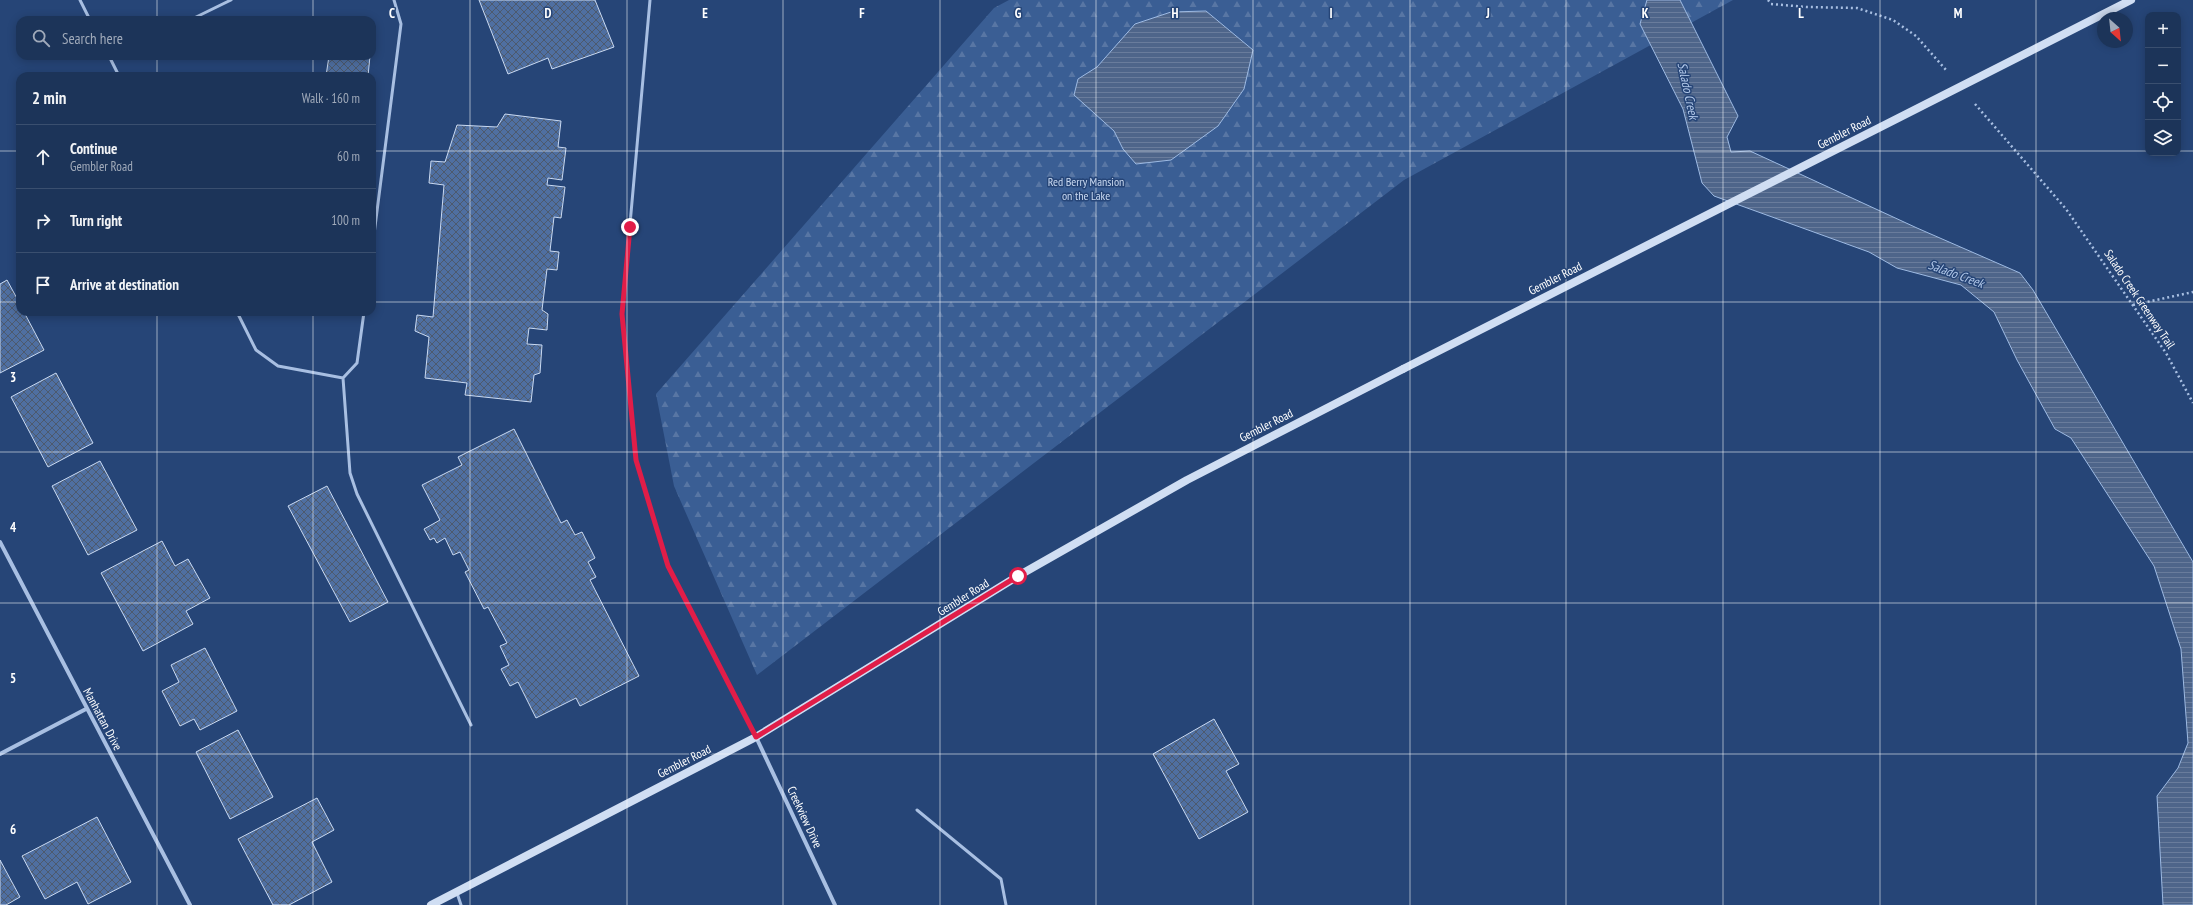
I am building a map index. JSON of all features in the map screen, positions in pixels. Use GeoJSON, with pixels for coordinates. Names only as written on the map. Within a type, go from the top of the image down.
{"type":"FeatureCollection","features":[{"type":"Feature","properties":{"kind":"main road","name":"Gembler Road"},"geometry":{"type":"LineString","coordinates":[[431,905],[756,737],[1018,576],[1187,480],[1402,369],[2131,0]]}},
{"type":"Feature","properties":{"kind":"street","name":"Manhattan Drive"},"geometry":{"type":"LineString","coordinates":[[0,542],[86,709],[190,905]]}},
{"type":"Feature","properties":{"kind":"street"},"geometry":{"type":"LineString","coordinates":[[0,754],[86,709]]}},
{"type":"Feature","properties":{"kind":"street","name":"Creekview Drive"},"geometry":{"type":"LineString","coordinates":[[756,737],[835,905]]}},
{"type":"Feature","properties":{"kind":"lane"},"geometry":{"type":"LineString","coordinates":[[80,0],[88,16]]}},
{"type":"Feature","properties":{"kind":"lane"},"geometry":{"type":"LineString","coordinates":[[198,16],[230,0]]}},
{"type":"Feature","properties":{"kind":"lane"},"geometry":{"type":"LineString","coordinates":[[376,219],[401,24],[394,0]]}},
{"type":"Feature","properties":{"kind":"lane"},"geometry":{"type":"LineString","coordinates":[[650,0],[622,314],[636,460],[668,566],[756,737]]}},
{"type":"Feature","properties":{"kind":"lane"},"geometry":{"type":"LineString","coordinates":[[111,60],[117,72]]}},
{"type":"Feature","properties":{"kind":"lane"},"geometry":{"type":"LineString","coordinates":[[239,316],[256,350],[278,366],[343,378]]}},
{"type":"Feature","properties":{"kind":"lane"},"geometry":{"type":"LineString","coordinates":[[363,316],[357,363],[343,378],[350,473],[357,494],[471,726]]}},
{"type":"Feature","properties":{"kind":"lane"},"geometry":{"type":"LineString","coordinates":[[917,810],[1001,880],[1006,905]]}},
{"type":"Feature","properties":{"kind":"lane"},"geometry":{"type":"LineString","coordinates":[[457,892],[461,905]]}},
{"type":"Feature","properties":{"kind":"path"},"geometry":{"type":"LineString","coordinates":[[1768,0],[1771,4],[1808,8],[1858,8]]}},
{"type":"Feature","properties":{"kind":"path","name":"Salado Creek Greenway Trail"},"geometry":{"type":"LineString","coordinates":[[2066,209],[2166,353],[2193,403]]}},
{"type":"Feature","properties":{"kind":"path"},"geometry":{"type":"LineString","coordinates":[[2133,305],[2193,292]]}},
{"type":"Feature","properties":{"kind":"green space","name":"Red Berry Mansion on the Lake"},"geometry":{"type":"Polygon","coordinates":[[[1009,0],[1733,0],[1404,180],[757,675],[674,486],[656,394],[994,8],[1009,0]]]}},
{"type":"Feature","properties":{"kind":"water","name":"Salado Creek"},"geometry":{"type":"Polygon","coordinates":[[[1647,0],[1680,0],[1738,116],[1727,137],[1731,152],[1750,151],[1917,228],[2020,273],[2033,290],[2193,562],[2193,905],[2163,905],[2157,796],[2178,768],[2188,743],[2181,649],[2154,566],[2071,438],[2055,429],[2017,360],[1994,312],[1961,285],[1897,268],[1869,252],[1714,196],[1702,183],[1683,109],[1640,24],[1647,0]]]}},
{"type":"Feature","properties":{"kind":"water"},"geometry":{"type":"Polygon","coordinates":[[[1206,11],[1253,50],[1244,89],[1218,126],[1171,160],[1136,164],[1123,149],[1114,131],[1074,95],[1078,79],[1097,67],[1135,24],[1171,12],[1206,11]]]}},
{"type":"Feature","properties":{"kind":"building"},"geometry":{"type":"Polygon","coordinates":[[[479,0],[595,0],[614,47],[552,69],[548,58],[508,74],[479,0]]]}},
{"type":"Feature","properties":{"kind":"building"},"geometry":{"type":"Polygon","coordinates":[[[328,60],[370,60],[368,72],[327,72],[328,60]]]}},
{"type":"Feature","properties":{"kind":"building"},"geometry":{"type":"Polygon","coordinates":[[[505,114],[561,121],[558,147],[566,148],[562,180],[548,178],[547,185],[565,187],[561,218],[554,217],[550,251],[559,252],[557,270],[547,269],[542,310],[548,314],[547,330],[529,328],[527,344],[542,345],[540,373],[534,375],[531,402],[465,395],[467,383],[425,378],[429,337],[415,331],[417,315],[433,317],[444,185],[429,183],[431,161],[445,162],[457,125],[497,127],[505,114]]]}},
{"type":"Feature","properties":{"kind":"building"},"geometry":{"type":"Polygon","coordinates":[[[7,280],[16,297],[16,316],[26,316],[44,350],[0,373],[0,284],[7,280]]]}},
{"type":"Feature","properties":{"kind":"building"},"geometry":{"type":"Polygon","coordinates":[[[56,373],[93,443],[48,467],[11,397],[56,373]]]}},
{"type":"Feature","properties":{"kind":"building"},"geometry":{"type":"Polygon","coordinates":[[[514,429],[561,523],[567,520],[575,535],[582,532],[595,558],[588,562],[596,577],[590,580],[639,676],[580,706],[576,698],[536,718],[518,682],[510,686],[501,669],[509,665],[500,646],[507,643],[488,607],[484,609],[465,572],[469,570],[460,552],[453,555],[445,538],[437,543],[434,538],[430,540],[424,529],[440,520],[422,485],[462,465],[458,457],[514,429]]]}},
{"type":"Feature","properties":{"kind":"building"},"geometry":{"type":"Polygon","coordinates":[[[100,461],[137,530],[88,555],[52,486],[100,461]]]}},
{"type":"Feature","properties":{"kind":"building"},"geometry":{"type":"Polygon","coordinates":[[[327,486],[388,602],[350,622],[288,506],[327,486]]]}},
{"type":"Feature","properties":{"kind":"building"},"geometry":{"type":"Polygon","coordinates":[[[162,541],[175,566],[188,559],[210,598],[186,611],[193,624],[143,651],[101,573],[162,541]]]}},
{"type":"Feature","properties":{"kind":"building"},"geometry":{"type":"Polygon","coordinates":[[[205,648],[237,711],[200,730],[194,719],[180,726],[162,691],[179,682],[171,665],[205,648]]]}},
{"type":"Feature","properties":{"kind":"building"},"geometry":{"type":"Polygon","coordinates":[[[1214,719],[1239,764],[1226,771],[1248,812],[1199,839],[1153,754],[1214,719]]]}},
{"type":"Feature","properties":{"kind":"building"},"geometry":{"type":"Polygon","coordinates":[[[238,730],[273,797],[230,819],[196,752],[238,730]]]}},
{"type":"Feature","properties":{"kind":"building"},"geometry":{"type":"Polygon","coordinates":[[[317,798],[334,830],[312,842],[332,882],[289,905],[273,905],[238,839],[317,798]]]}},
{"type":"Feature","properties":{"kind":"building"},"geometry":{"type":"Polygon","coordinates":[[[97,817],[131,882],[88,904],[77,882],[45,899],[22,856],[97,817]]]}},
{"type":"Feature","properties":{"kind":"building"},"geometry":{"type":"Polygon","coordinates":[[[0,860],[20,897],[6,905],[0,905],[0,860]]]}},
{"type":"Feature","properties":{"kind":"route"},"geometry":{"type":"LineString","coordinates":[[630,227],[622,314],[636,460],[668,566],[756,737],[972,606],[1018,576]]}}]}
